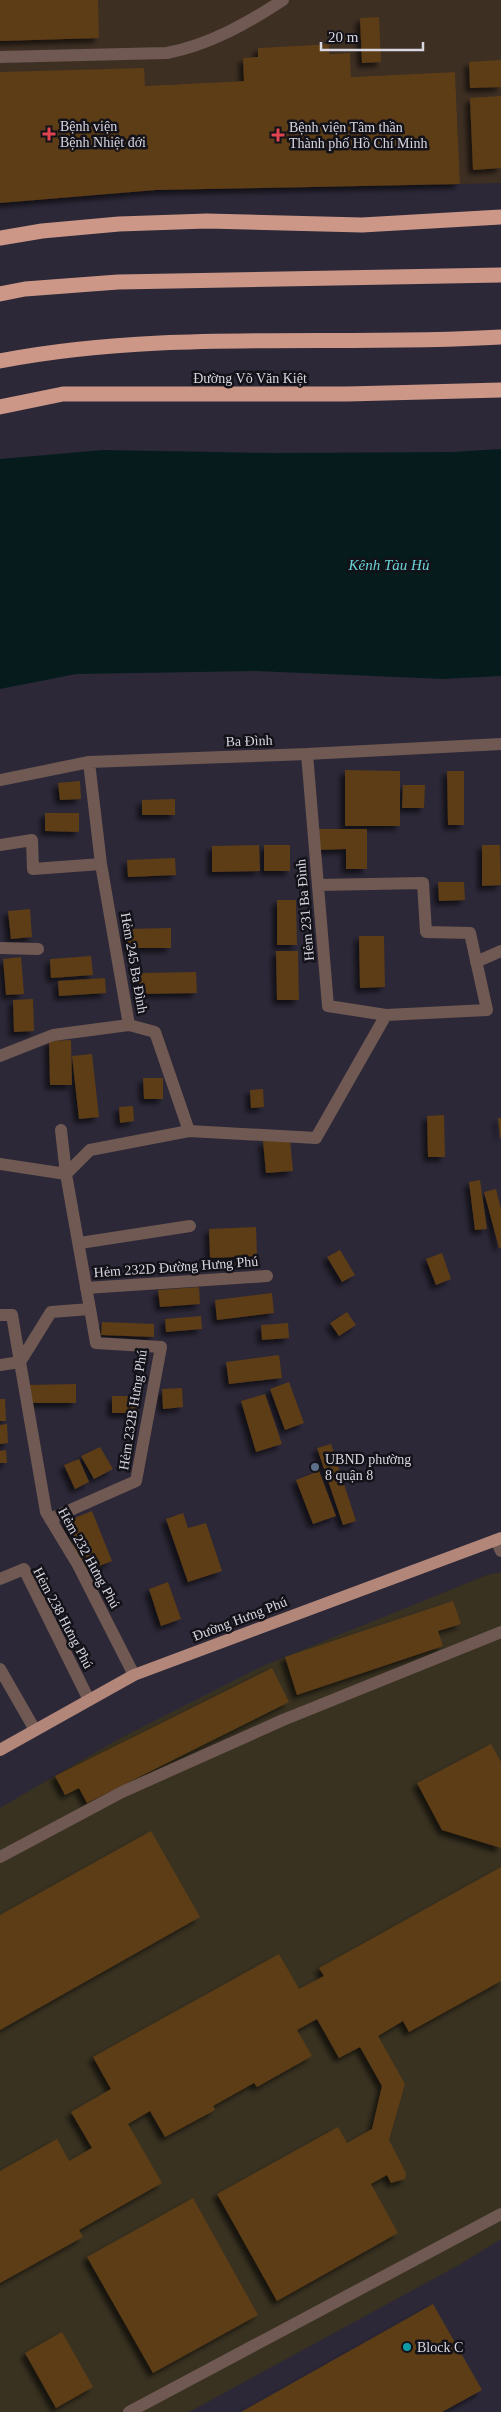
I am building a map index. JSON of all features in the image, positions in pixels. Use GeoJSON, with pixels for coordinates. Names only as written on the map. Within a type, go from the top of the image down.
{"type":"FeatureCollection","features":[{"type":"Feature","properties":{"kind":"highway"},"geometry":{"type":"LineString","coordinates":[[0,238],[42,231],[119,224],[207,221],[362,224],[501,217]]}},
{"type":"Feature","properties":{"kind":"highway"},"geometry":{"type":"LineString","coordinates":[[0,294],[26,289],[118,282],[501,275]]}},
{"type":"Feature","properties":{"kind":"highway"},"geometry":{"type":"LineString","coordinates":[[0,361],[42,353],[136,344],[501,337]]}},
{"type":"Feature","properties":{"kind":"highway","name":"Đường Võ Văn Kiệt"},"geometry":{"type":"LineString","coordinates":[[0,407],[63,394],[347,394],[501,390]]}},
{"type":"Feature","properties":{"kind":"main road","name":"Đường Hưng Phú"},"geometry":{"type":"LineString","coordinates":[[0,1750],[134,1675],[499,1543]]}},
{"type":"Feature","properties":{"kind":"street"},"geometry":{"type":"LineString","coordinates":[[0,56],[167,53],[186,49],[223,34],[283,0]]}},
{"type":"Feature","properties":{"kind":"street","name":"Ba Đình"},"geometry":{"type":"LineString","coordinates":[[0,780],[90,762],[307,754],[501,744]]}},
{"type":"Feature","properties":{"kind":"street","name":"Hẻm 231 Ba Đình"},"geometry":{"type":"LineString","coordinates":[[307,754],[328,1006],[386,1015]]}},
{"type":"Feature","properties":{"kind":"street","name":"Hẻm 245 Ba Đình"},"geometry":{"type":"LineString","coordinates":[[90,762],[101,864],[129,1025],[155,1032],[189,1131]]}},
{"type":"Feature","properties":{"kind":"street"},"geometry":{"type":"LineString","coordinates":[[0,845],[32,840],[33,869],[101,864]]}},
{"type":"Feature","properties":{"kind":"street"},"geometry":{"type":"LineString","coordinates":[[66,1174],[90,1150],[189,1131],[316,1138],[386,1015],[487,1010],[470,933],[426,932],[423,883],[318,885]]}},
{"type":"Feature","properties":{"kind":"street"},"geometry":{"type":"LineString","coordinates":[[0,948],[38,949]]}},
{"type":"Feature","properties":{"kind":"street"},"geometry":{"type":"LineString","coordinates":[[476,962],[501,950]]}},
{"type":"Feature","properties":{"kind":"street"},"geometry":{"type":"LineString","coordinates":[[0,1056],[53,1035],[129,1025]]}},
{"type":"Feature","properties":{"kind":"street"},"geometry":{"type":"LineString","coordinates":[[0,1365],[20,1362],[51,1312],[90,1309],[80,1243],[66,1174],[61,1130]]}},
{"type":"Feature","properties":{"kind":"street"},"geometry":{"type":"LineString","coordinates":[[0,1164],[66,1174]]}},
{"type":"Feature","properties":{"kind":"street"},"geometry":{"type":"LineString","coordinates":[[80,1243],[190,1226]]}},
{"type":"Feature","properties":{"kind":"street","name":"Hẻm 232D Đường Hưng Phú"},"geometry":{"type":"LineString","coordinates":[[86,1288],[267,1276]]}},
{"type":"Feature","properties":{"kind":"street","name":"Hẻm 232B Hưng Phú"},"geometry":{"type":"LineString","coordinates":[[50,1519],[136,1481],[161,1347],[96,1343],[90,1309]]}},
{"type":"Feature","properties":{"kind":"street","name":"Hẻm 232 Hưng Phú"},"geometry":{"type":"LineString","coordinates":[[0,1315],[12,1315],[46,1512],[78,1565],[134,1675]]}},
{"type":"Feature","properties":{"kind":"street","name":"Hẻm 238 Hưng Phú"},"geometry":{"type":"LineString","coordinates":[[0,1579],[24,1569],[89,1700]]}},
{"type":"Feature","properties":{"kind":"street"},"geometry":{"type":"LineString","coordinates":[[0,1857],[122,1792],[283,1720],[501,1632]]}},
{"type":"Feature","properties":{"kind":"street"},"geometry":{"type":"LineString","coordinates":[[0,1670],[35,1730]]}},
{"type":"Feature","properties":{"kind":"street"},"geometry":{"type":"LineString","coordinates":[[129,2412],[501,2214]]}},
{"type":"Feature","properties":{"kind":"shaded area","name":"Bệnh viện Bệnh Nhiệt đới"},"geometry":{"type":"Polygon","coordinates":[[[0,0],[501,0],[501,183],[460,184],[455,72],[351,77],[350,53],[329,54],[328,44],[259,48],[258,57],[243,58],[244,81],[145,86],[0,203],[0,0]]]}},
{"type":"Feature","properties":{"kind":"shaded area"},"geometry":{"type":"Polygon","coordinates":[[[501,1572],[501,2239],[459,2265],[189,2412],[0,2412],[0,1808],[115,1741],[265,1665],[487,1575],[501,1572]]]}},
{"type":"Feature","properties":{"kind":"water","name":"Kênh Tàu Hủ"},"geometry":{"type":"Polygon","coordinates":[[[501,449],[501,676],[444,679],[256,671],[76,674],[0,689],[0,459],[103,450],[273,453],[452,452],[501,449]]]}},
{"type":"Feature","properties":{"kind":"building"},"geometry":{"type":"Polygon","coordinates":[[[0,0],[98,0],[99,38],[0,41],[0,0]]]}},
{"type":"Feature","properties":{"kind":"building"},"geometry":{"type":"Polygon","coordinates":[[[379,17],[381,62],[362,63],[360,18],[379,17]]]}},
{"type":"Feature","properties":{"kind":"building","name":"Bệnh viện Tâm thần Thành phố Hồ Chí Minh"},"geometry":{"type":"Polygon","coordinates":[[[329,44],[329,54],[350,53],[351,77],[455,72],[460,184],[156,190],[0,203],[0,72],[144,68],[145,86],[244,81],[243,58],[258,57],[258,48],[329,44]]]}},
{"type":"Feature","properties":{"kind":"building"},"geometry":{"type":"Polygon","coordinates":[[[501,60],[501,87],[470,88],[469,62],[501,60]]]}},
{"type":"Feature","properties":{"kind":"building"},"geometry":{"type":"Polygon","coordinates":[[[501,96],[501,168],[473,170],[470,98],[501,96]]]}},
{"type":"Feature","properties":{"kind":"building"},"geometry":{"type":"Polygon","coordinates":[[[345,770],[400,771],[400,826],[345,826],[345,770]]]}},
{"type":"Feature","properties":{"kind":"building"},"geometry":{"type":"Polygon","coordinates":[[[447,771],[464,771],[464,825],[448,825],[447,771]]]}},
{"type":"Feature","properties":{"kind":"building"},"geometry":{"type":"Polygon","coordinates":[[[80,781],[81,799],[60,800],[58,783],[80,781]]]}},
{"type":"Feature","properties":{"kind":"building"},"geometry":{"type":"Polygon","coordinates":[[[403,785],[425,785],[424,808],[402,808],[403,785]]]}},
{"type":"Feature","properties":{"kind":"building"},"geometry":{"type":"Polygon","coordinates":[[[175,799],[175,815],[142,815],[142,800],[175,799]]]}},
{"type":"Feature","properties":{"kind":"building"},"geometry":{"type":"Polygon","coordinates":[[[45,813],[79,813],[79,832],[45,831],[45,813]]]}},
{"type":"Feature","properties":{"kind":"building"},"geometry":{"type":"Polygon","coordinates":[[[318,829],[367,829],[367,869],[346,869],[346,849],[319,850],[318,829]]]}},
{"type":"Feature","properties":{"kind":"building"},"geometry":{"type":"Polygon","coordinates":[[[259,845],[260,871],[212,872],[212,846],[259,845]]]}},
{"type":"Feature","properties":{"kind":"building"},"geometry":{"type":"Polygon","coordinates":[[[264,845],[290,845],[290,871],[264,871],[264,845]]]}},
{"type":"Feature","properties":{"kind":"building"},"geometry":{"type":"Polygon","coordinates":[[[482,845],[500,845],[501,885],[482,886],[482,845]]]}},
{"type":"Feature","properties":{"kind":"building"},"geometry":{"type":"Polygon","coordinates":[[[175,858],[176,875],[128,877],[127,860],[175,858]]]}},
{"type":"Feature","properties":{"kind":"building"},"geometry":{"type":"Polygon","coordinates":[[[438,882],[464,882],[465,900],[439,901],[438,882]]]}},
{"type":"Feature","properties":{"kind":"building"},"geometry":{"type":"Polygon","coordinates":[[[277,900],[296,900],[297,945],[277,945],[277,900]]]}},
{"type":"Feature","properties":{"kind":"building"},"geometry":{"type":"Polygon","coordinates":[[[30,909],[32,937],[11,939],[8,911],[30,909]]]}},
{"type":"Feature","properties":{"kind":"building"},"geometry":{"type":"Polygon","coordinates":[[[171,928],[171,948],[128,948],[127,929],[171,928]]]}},
{"type":"Feature","properties":{"kind":"building"},"geometry":{"type":"Polygon","coordinates":[[[359,936],[384,936],[385,987],[360,988],[359,936]]]}},
{"type":"Feature","properties":{"kind":"building"},"geometry":{"type":"Polygon","coordinates":[[[276,951],[298,951],[299,1000],[277,1000],[276,951]]]}},
{"type":"Feature","properties":{"kind":"building"},"geometry":{"type":"Polygon","coordinates":[[[91,956],[93,975],[51,978],[50,959],[91,956]]]}},
{"type":"Feature","properties":{"kind":"building"},"geometry":{"type":"Polygon","coordinates":[[[21,957],[24,994],[6,995],[3,959],[21,957]]]}},
{"type":"Feature","properties":{"kind":"building"},"geometry":{"type":"Polygon","coordinates":[[[196,972],[197,993],[139,994],[139,973],[196,972]]]}},
{"type":"Feature","properties":{"kind":"building"},"geometry":{"type":"Polygon","coordinates":[[[105,978],[106,993],[59,996],[58,981],[105,978]]]}},
{"type":"Feature","properties":{"kind":"building"},"geometry":{"type":"Polygon","coordinates":[[[33,999],[34,1031],[14,1032],[13,1000],[33,999]]]}},
{"type":"Feature","properties":{"kind":"building"},"geometry":{"type":"Polygon","coordinates":[[[71,1040],[72,1085],[50,1085],[49,1041],[71,1040]]]}},
{"type":"Feature","properties":{"kind":"building"},"geometry":{"type":"Polygon","coordinates":[[[92,1054],[99,1117],[79,1119],[72,1056],[92,1054]]]}},
{"type":"Feature","properties":{"kind":"building"},"geometry":{"type":"Polygon","coordinates":[[[143,1078],[163,1078],[163,1099],[144,1099],[143,1078]]]}},
{"type":"Feature","properties":{"kind":"building"},"geometry":{"type":"Polygon","coordinates":[[[263,1089],[264,1107],[251,1108],[250,1090],[263,1089]]]}},
{"type":"Feature","properties":{"kind":"building"},"geometry":{"type":"Polygon","coordinates":[[[133,1106],[134,1121],[120,1123],[119,1107],[133,1106]]]}},
{"type":"Feature","properties":{"kind":"building"},"geometry":{"type":"Polygon","coordinates":[[[444,1115],[445,1157],[428,1157],[427,1116],[444,1115]]]}},
{"type":"Feature","properties":{"kind":"building"},"geometry":{"type":"Polygon","coordinates":[[[498,1118],[501,1118],[501,1138],[500,1138],[498,1118]]]}},
{"type":"Feature","properties":{"kind":"building"},"geometry":{"type":"Polygon","coordinates":[[[290,1139],[293,1171],[266,1173],[263,1141],[290,1139]]]}},
{"type":"Feature","properties":{"kind":"building"},"geometry":{"type":"Polygon","coordinates":[[[480,1180],[487,1229],[475,1230],[469,1182],[480,1180]]]}},
{"type":"Feature","properties":{"kind":"building"},"geometry":{"type":"Polygon","coordinates":[[[496,1189],[501,1209],[501,1248],[499,1248],[484,1192],[496,1189]]]}},
{"type":"Feature","properties":{"kind":"building"},"geometry":{"type":"Polygon","coordinates":[[[256,1227],[257,1256],[210,1258],[209,1229],[256,1227]]]}},
{"type":"Feature","properties":{"kind":"building"},"geometry":{"type":"Polygon","coordinates":[[[340,1250],[355,1275],[342,1282],[327,1257],[340,1250]]]}},
{"type":"Feature","properties":{"kind":"building"},"geometry":{"type":"Polygon","coordinates":[[[442,1253],[451,1279],[436,1285],[426,1259],[442,1253]]]}},
{"type":"Feature","properties":{"kind":"building"},"geometry":{"type":"Polygon","coordinates":[[[199,1287],[200,1304],[160,1307],[158,1290],[199,1287]]]}},
{"type":"Feature","properties":{"kind":"building"},"geometry":{"type":"Polygon","coordinates":[[[272,1293],[274,1313],[217,1320],[215,1300],[272,1293]]]}},
{"type":"Feature","properties":{"kind":"building"},"geometry":{"type":"Polygon","coordinates":[[[347,1312],[356,1325],[339,1336],[330,1323],[347,1312]]]}},
{"type":"Feature","properties":{"kind":"building"},"geometry":{"type":"Polygon","coordinates":[[[201,1316],[202,1329],[166,1332],[165,1319],[201,1316]]]}},
{"type":"Feature","properties":{"kind":"building"},"geometry":{"type":"Polygon","coordinates":[[[102,1322],[154,1324],[154,1337],[101,1335],[102,1322]]]}},
{"type":"Feature","properties":{"kind":"building"},"geometry":{"type":"Polygon","coordinates":[[[288,1323],[289,1338],[262,1340],[261,1325],[288,1323]]]}},
{"type":"Feature","properties":{"kind":"building"},"geometry":{"type":"Polygon","coordinates":[[[279,1355],[282,1378],[229,1384],[226,1362],[279,1355]]]}},
{"type":"Feature","properties":{"kind":"building"},"geometry":{"type":"Polygon","coordinates":[[[289,1382],[304,1423],[285,1430],[270,1389],[289,1382]]]}},
{"type":"Feature","properties":{"kind":"building"},"geometry":{"type":"Polygon","coordinates":[[[76,1384],[76,1403],[29,1403],[28,1385],[76,1384]]]}},
{"type":"Feature","properties":{"kind":"building"},"geometry":{"type":"Polygon","coordinates":[[[182,1388],[183,1407],[163,1409],[162,1389],[182,1388]]]}},
{"type":"Feature","properties":{"kind":"building"},"geometry":{"type":"Polygon","coordinates":[[[265,1394],[282,1444],[256,1452],[241,1401],[265,1394]]]}},
{"type":"Feature","properties":{"kind":"building"},"geometry":{"type":"Polygon","coordinates":[[[112,1396],[138,1396],[138,1413],[112,1413],[112,1396]]]}},
{"type":"Feature","properties":{"kind":"building"},"geometry":{"type":"Polygon","coordinates":[[[0,1399],[5,1399],[6,1421],[0,1421],[0,1399]]]}},
{"type":"Feature","properties":{"kind":"building"},"geometry":{"type":"Polygon","coordinates":[[[7,1424],[8,1443],[0,1444],[0,1425],[7,1424]]]}},
{"type":"Feature","properties":{"kind":"building"},"geometry":{"type":"Polygon","coordinates":[[[331,1444],[356,1521],[343,1525],[317,1448],[331,1444]]]}},
{"type":"Feature","properties":{"kind":"building"},"geometry":{"type":"Polygon","coordinates":[[[100,1447],[113,1469],[94,1479],[81,1456],[100,1447]]]}},
{"type":"Feature","properties":{"kind":"building"},"geometry":{"type":"Polygon","coordinates":[[[6,1450],[7,1463],[0,1463],[0,1451],[6,1450]]]}},
{"type":"Feature","properties":{"kind":"building"},"geometry":{"type":"Polygon","coordinates":[[[79,1459],[89,1482],[75,1489],[64,1465],[79,1459]]]}},
{"type":"Feature","properties":{"kind":"building"},"geometry":{"type":"Polygon","coordinates":[[[319,1471],[336,1516],[313,1524],[296,1480],[319,1471]]]}},
{"type":"Feature","properties":{"kind":"building"},"geometry":{"type":"Polygon","coordinates":[[[92,1511],[112,1561],[84,1572],[64,1522],[92,1511]]]}},
{"type":"Feature","properties":{"kind":"building"},"geometry":{"type":"Polygon","coordinates":[[[183,1513],[188,1528],[206,1523],[222,1571],[188,1582],[166,1519],[183,1513]]]}},
{"type":"Feature","properties":{"kind":"building"},"geometry":{"type":"Polygon","coordinates":[[[168,1582],[181,1619],[161,1626],[149,1589],[168,1582]]]}},
{"type":"Feature","properties":{"kind":"building"},"geometry":{"type":"Polygon","coordinates":[[[453,1601],[461,1624],[438,1631],[443,1646],[297,1695],[285,1657],[453,1601]]]}},
{"type":"Feature","properties":{"kind":"building"},"geometry":{"type":"Polygon","coordinates":[[[272,1668],[289,1702],[87,1803],[79,1788],[65,1795],[55,1776],[272,1668]]]}},
{"type":"Feature","properties":{"kind":"building"},"geometry":{"type":"Polygon","coordinates":[[[491,1744],[501,1762],[501,1848],[442,1830],[417,1783],[491,1744]]]}},
{"type":"Feature","properties":{"kind":"building"},"geometry":{"type":"Polygon","coordinates":[[[151,1831],[200,1917],[0,2030],[0,1915],[151,1831]]]}},
{"type":"Feature","properties":{"kind":"building"},"geometry":{"type":"Polygon","coordinates":[[[501,1867],[501,1981],[409,2032],[403,2021],[378,2036],[405,2084],[389,2140],[406,2173],[405,2179],[391,2183],[387,2175],[371,2184],[398,2233],[277,2301],[217,2194],[338,2127],[347,2143],[372,2129],[382,2086],[360,2047],[339,2058],[317,2019],[297,2030],[312,2056],[257,2087],[254,2083],[213,2106],[215,2110],[165,2137],[150,2111],[128,2124],[162,2183],[79,2230],[83,2237],[0,2283],[0,2171],[57,2139],[69,2161],[92,2148],[71,2112],[111,2089],[93,2057],[279,1954],[299,1989],[324,1976],[319,1968],[501,1867]]]}},
{"type":"Feature","properties":{"kind":"building"},"geometry":{"type":"Polygon","coordinates":[[[193,2198],[258,2315],[153,2373],[87,2257],[193,2198]]]}},
{"type":"Feature","properties":{"kind":"building","name":"Block C"},"geometry":{"type":"Polygon","coordinates":[[[433,2304],[482,2390],[442,2412],[241,2412],[433,2304]]]}},
{"type":"Feature","properties":{"kind":"building"},"geometry":{"type":"Polygon","coordinates":[[[62,2332],[93,2387],[56,2408],[25,2353],[62,2332]]]}},
{"type":"Feature","properties":{"kind":"place","name":"Bệnh viện Bệnh Nhiệt đới"},"geometry":{"type":"Point","coordinates":[49,134]}},
{"type":"Feature","properties":{"kind":"place","name":"Bệnh viện Tâm thần Thành phố Hồ Chí Minh"},"geometry":{"type":"Point","coordinates":[278,135]}},
{"type":"Feature","properties":{"kind":"place","name":"UBND phường 8 quận 8"},"geometry":{"type":"Point","coordinates":[315,1467]}},
{"type":"Feature","properties":{"kind":"place","name":"Block C"},"geometry":{"type":"Point","coordinates":[407,2347]}}]}
